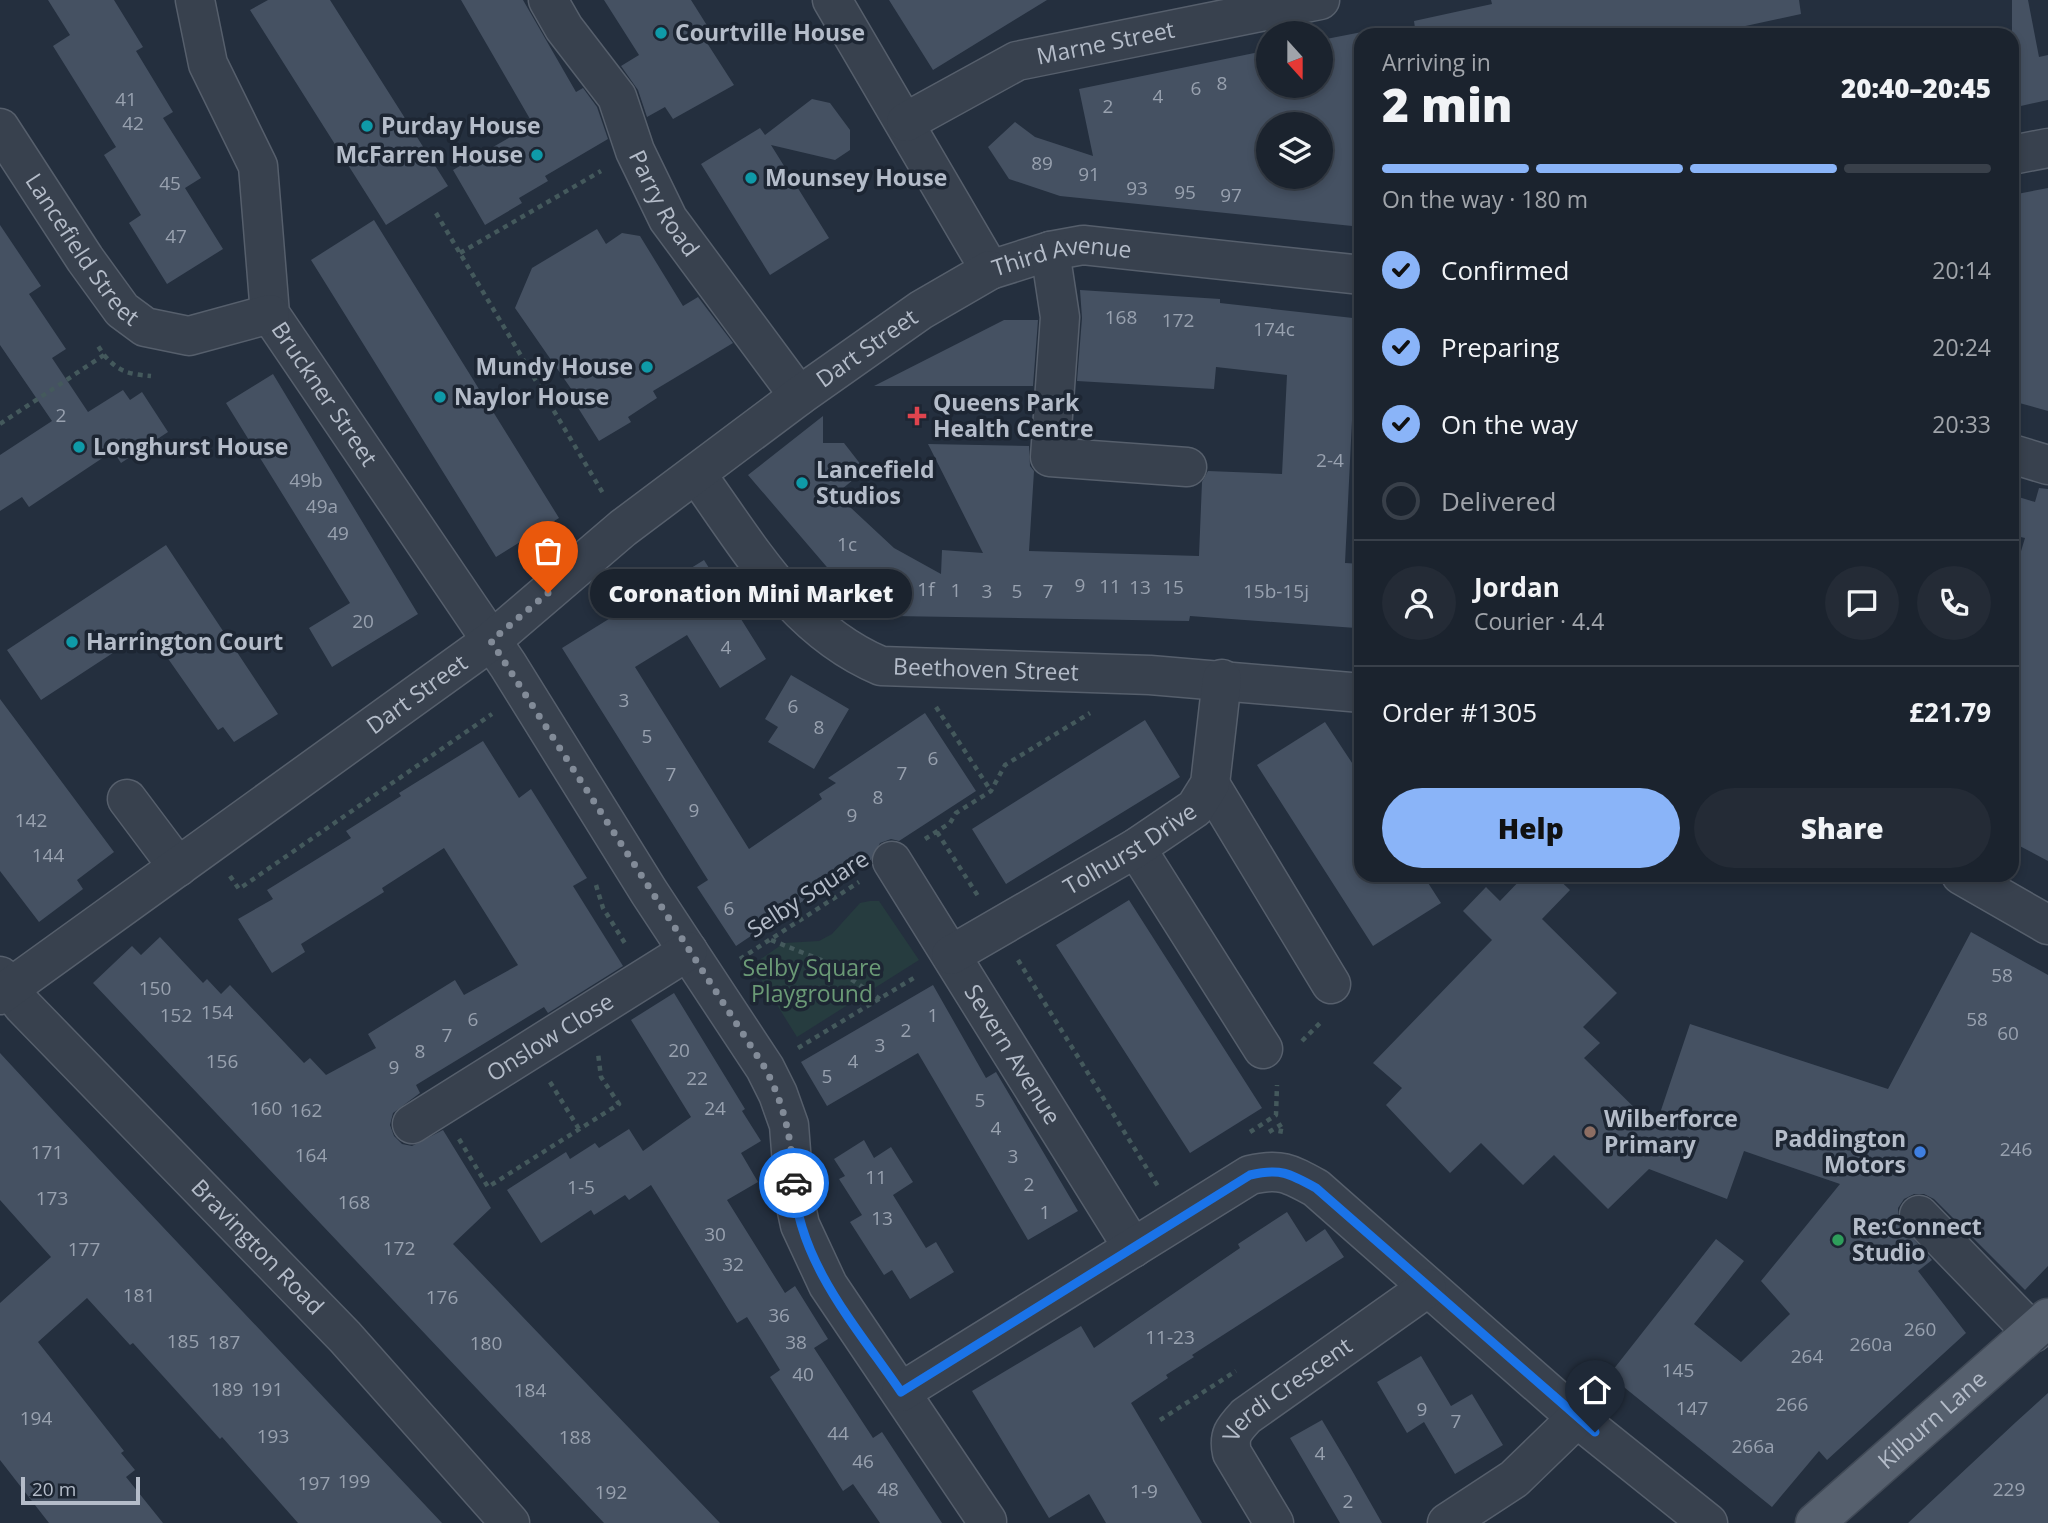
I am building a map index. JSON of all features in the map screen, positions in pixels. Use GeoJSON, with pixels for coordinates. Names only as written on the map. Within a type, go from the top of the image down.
{"type":"FeatureCollection","features":[{"type":"Feature","properties":{"kind":"main road","name":"Kilburn Lane"},"geometry":{"type":"LineString","coordinates":[[1815,1523],[2040,1326]]}},
{"type":"Feature","properties":{"kind":"street","name":"Bruckner Street"},"geometry":{"type":"LineString","coordinates":[[195,0],[208,64],[258,166],[270,314],[491,641],[765,1068],[789,1125],[795,1202],[810,1248],[828,1285],[987,1521]]}},
{"type":"Feature","properties":{"kind":"street","name":"Parry Road"},"geometry":{"type":"LineString","coordinates":[[548,0],[564,28],[617,97],[635,151],[668,219],[799,396]]}},
{"type":"Feature","properties":{"kind":"street","name":"Third Avenue"},"geometry":{"type":"LineString","coordinates":[[832,0],[906,122],[990,270],[1050,251],[1083,245],[1354,274]]}},
{"type":"Feature","properties":{"kind":"street","name":"Marne Street"},"geometry":{"type":"LineString","coordinates":[[906,122],[1017,61],[1320,0]]}},
{"type":"Feature","properties":{"kind":"street","name":"Lancefield Street"},"geometry":{"type":"LineString","coordinates":[[0,128],[85,259],[122,310],[145,327],[189,336],[270,314]]}},
{"type":"Feature","properties":{"kind":"street"},"geometry":{"type":"LineString","coordinates":[[2019,154],[2048,148]]}},
{"type":"Feature","properties":{"kind":"street"},"geometry":{"type":"LineString","coordinates":[[1050,251],[1060,317],[1050,457],[1187,467]]}},
{"type":"Feature","properties":{"kind":"street","name":"Dart Street"},"geometry":{"type":"LineString","coordinates":[[3,987],[178,867],[491,641],[623,528],[799,396],[921,310],[990,270]]}},
{"type":"Feature","properties":{"kind":"street"},"geometry":{"type":"LineString","coordinates":[[2019,456],[2048,465]]}},
{"type":"Feature","properties":{"kind":"street","name":"Beethoven Street"},"geometry":{"type":"LineString","coordinates":[[696,475],[789,602],[853,654],[881,666],[1222,680],[1354,692]]}},
{"type":"Feature","properties":{"kind":"street","name":"Tolhurst Drive"},"geometry":{"type":"LineString","coordinates":[[951,955],[1136,848],[1195,807],[1210,784],[1222,680]]}},
{"type":"Feature","properties":{"kind":"street"},"geometry":{"type":"LineString","coordinates":[[1210,784],[1331,984]]}},
{"type":"Feature","properties":{"kind":"street"},"geometry":{"type":"LineString","coordinates":[[127,799],[178,867]]}},
{"type":"Feature","properties":{"kind":"street"},"geometry":{"type":"LineString","coordinates":[[1136,848],[1279,1049]]}},
{"type":"Feature","properties":{"kind":"street","name":"Severn Avenue"},"geometry":{"type":"LineString","coordinates":[[892,861],[1133,1248]]}},
{"type":"Feature","properties":{"kind":"street"},"geometry":{"type":"LineString","coordinates":[[1973,882],[2048,925]]}},
{"type":"Feature","properties":{"kind":"street","name":"Onslow Close"},"geometry":{"type":"LineString","coordinates":[[412,1124],[698,965]]}},
{"type":"Feature","properties":{"kind":"street","name":"Bravington Road"},"geometry":{"type":"LineString","coordinates":[[3,987],[345,1337],[510,1523]]}},
{"type":"Feature","properties":{"kind":"street"},"geometry":{"type":"LineString","coordinates":[[901,1392],[1250,1175],[1268,1153],[1293,1174],[1316,1188],[1577,1418],[1708,1523]]}},
{"type":"Feature","properties":{"kind":"street"},"geometry":{"type":"LineString","coordinates":[[1919,1215],[2040,1326]]}},
{"type":"Feature","properties":{"kind":"street","name":"Verdi Crescent"},"geometry":{"type":"LineString","coordinates":[[1274,1523],[1232,1454],[1229,1441],[1233,1430],[1246,1416],[1427,1288]]}},
{"type":"Feature","properties":{"kind":"street"},"geometry":{"type":"LineString","coordinates":[[1447,1523],[1514,1479],[1577,1418]]}},
{"type":"Feature","properties":{"kind":"path"},"geometry":{"type":"LineString","coordinates":[[460,253],[635,151]]}},
{"type":"Feature","properties":{"kind":"path"},"geometry":{"type":"LineString","coordinates":[[436,213],[623,528]]}},
{"type":"Feature","properties":{"kind":"path"},"geometry":{"type":"LineString","coordinates":[[91,334],[117,370],[126,374],[151,376]]}},
{"type":"Feature","properties":{"kind":"path"},"geometry":{"type":"LineString","coordinates":[[0,424],[104,355]]}},
{"type":"Feature","properties":{"kind":"path"},"geometry":{"type":"LineString","coordinates":[[909,666],[991,791],[1005,765],[1094,710]]}},
{"type":"Feature","properties":{"kind":"path"},"geometry":{"type":"LineString","coordinates":[[229,875],[239,889],[495,712]]}},
{"type":"Feature","properties":{"kind":"path","name":"Selby Square"},"geometry":{"type":"LineString","coordinates":[[698,965],[771,940],[937,832],[950,823],[956,813],[991,791]]}},
{"type":"Feature","properties":{"kind":"path"},"geometry":{"type":"LineString","coordinates":[[937,832],[1178,1220]]}},
{"type":"Feature","properties":{"kind":"path"},"geometry":{"type":"LineString","coordinates":[[596,880],[596,889],[603,908],[630,951]]}},
{"type":"Feature","properties":{"kind":"path"},"geometry":{"type":"LineString","coordinates":[[771,940],[826,962],[880,999]]}},
{"type":"Feature","properties":{"kind":"path"},"geometry":{"type":"LineString","coordinates":[[765,1068],[951,955]]}},
{"type":"Feature","properties":{"kind":"path"},"geometry":{"type":"LineString","coordinates":[[1282,1124],[1276,1115],[1279,1049],[1329,1014],[1331,984]]}},
{"type":"Feature","properties":{"kind":"path"},"geometry":{"type":"LineString","coordinates":[[475,1165],[488,1186],[619,1104]]}},
{"type":"Feature","properties":{"kind":"path"},"geometry":{"type":"LineString","coordinates":[[566,1108],[579,1129]]}},
{"type":"Feature","properties":{"kind":"path"},"geometry":{"type":"LineString","coordinates":[[1247,1135],[1276,1115]]}},
{"type":"Feature","properties":{"kind":"path"},"geometry":{"type":"LineString","coordinates":[[1268,1153],[1282,1124]]}},
{"type":"Feature","properties":{"kind":"path"},"geometry":{"type":"LineString","coordinates":[[1268,1153],[1282,1124]]}},
{"type":"Feature","properties":{"kind":"green space","name":"Selby Square Playground"},"geometry":{"type":"Polygon","coordinates":[[[879,901],[919,960],[797,1037],[752,965],[784,943],[819,941],[832,934],[860,903],[879,901]]]}},
{"type":"Feature","properties":{"kind":"building"},"geometry":{"type":"Polygon","coordinates":[[[48,0],[114,0],[143,47],[136,51],[173,112],[163,118],[201,178],[185,188],[223,249],[167,284],[129,223],[141,215],[104,155],[116,147],[53,46],[70,35],[48,0]]]}},
{"type":"Feature","properties":{"kind":"building","name":"Purday House"},"geometry":{"type":"Polygon","coordinates":[[[268,0],[330,0],[448,186],[386,225],[250,10],[268,0]]]}},
{"type":"Feature","properties":{"kind":"building"},"geometry":{"type":"Polygon","coordinates":[[[461,0],[523,0],[576,92],[583,88],[597,107],[608,139],[545,176],[548,181],[519,198],[522,203],[485,225],[453,170],[519,132],[516,128],[530,119],[461,0]]]}},
{"type":"Feature","properties":{"kind":"building"},"geometry":{"type":"Polygon","coordinates":[[[604,0],[691,0],[708,27],[700,32],[734,85],[673,119],[665,107],[647,117],[638,90],[621,66],[639,55],[604,0]]]}},
{"type":"Feature","properties":{"kind":"building"},"geometry":{"type":"Polygon","coordinates":[[[889,0],[1047,0],[933,70],[889,0]]]}},
{"type":"Feature","properties":{"kind":"building"},"geometry":{"type":"Polygon","coordinates":[[[1491,0],[1799,0],[1801,14],[1736,28],[1415,28],[1414,21],[1492,4],[1491,0]]]}},
{"type":"Feature","properties":{"kind":"building"},"geometry":{"type":"Polygon","coordinates":[[[2012,0],[2028,0],[2039,57],[2048,55],[2048,100],[2019,106],[2019,28],[2012,28],[2012,0]]]}},
{"type":"Feature","properties":{"kind":"building"},"geometry":{"type":"Polygon","coordinates":[[[1354,34],[1354,226],[1060,196],[1009,179],[988,147],[1015,122],[1035,137],[1093,156],[1079,89],[1256,53],[1256,98],[1334,98],[1334,37],[1354,34]]]}},
{"type":"Feature","properties":{"kind":"building","name":"Mounsey House"},"geometry":{"type":"Polygon","coordinates":[[[812,99],[830,103],[850,130],[850,150],[835,160],[771,145],[829,238],[770,275],[701,164],[760,128],[765,135],[812,99]]]}},
{"type":"Feature","properties":{"kind":"building"},"geometry":{"type":"Polygon","coordinates":[[[2048,188],[2048,411],[2019,403],[2019,194],[2048,188]]]}},
{"type":"Feature","properties":{"kind":"building","name":"Naylor House"},"geometry":{"type":"Polygon","coordinates":[[[374,220],[559,518],[496,557],[311,260],[374,220]]]}},
{"type":"Feature","properties":{"kind":"building"},"geometry":{"type":"Polygon","coordinates":[[[0,225],[41,286],[29,294],[66,349],[52,358],[88,412],[123,390],[130,400],[142,392],[168,432],[121,463],[113,451],[29,507],[22,497],[0,511],[0,455],[52,421],[0,345],[0,225]]]}},
{"type":"Feature","properties":{"kind":"building"},"geometry":{"type":"Polygon","coordinates":[[[597,229],[606,244],[622,233],[640,236],[683,306],[698,297],[733,343],[653,391],[657,398],[628,417],[631,422],[599,441],[570,395],[574,393],[515,308],[532,268],[597,229]]]}},
{"type":"Feature","properties":{"kind":"building"},"geometry":{"type":"Polygon","coordinates":[[[1080,290],[1220,299],[1220,303],[1354,318],[1354,380],[1345,563],[1354,564],[1354,628],[1190,616],[1189,621],[892,616],[860,600],[857,602],[841,592],[844,587],[748,475],[823,416],[823,443],[844,443],[865,470],[836,494],[894,548],[941,574],[942,550],[983,553],[928,444],[1029,446],[1030,466],[1034,471],[1029,551],[1199,556],[1202,482],[1208,471],[1282,474],[1287,375],[1216,367],[1214,389],[1077,381],[1082,318],[1080,290]]]}},
{"type":"Feature","properties":{"kind":"building"},"geometry":{"type":"Polygon","coordinates":[[[1004,320],[1038,320],[1033,386],[874,386],[1004,320]]]}},
{"type":"Feature","properties":{"kind":"building"},"geometry":{"type":"Polygon","coordinates":[[[273,374],[418,614],[332,667],[309,628],[350,603],[226,403],[273,374]]]}},
{"type":"Feature","properties":{"kind":"building"},"geometry":{"type":"Polygon","coordinates":[[[2039,488],[2048,489],[2048,861],[2019,846],[2019,558],[2025,538],[2019,537],[2019,497],[2035,502],[2039,488]]]}},
{"type":"Feature","properties":{"kind":"building","name":"Harrington Court"},"geometry":{"type":"Polygon","coordinates":[[[166,545],[278,714],[234,742],[223,727],[218,730],[148,630],[41,700],[7,650],[166,545]]]}},
{"type":"Feature","properties":{"kind":"building"},"geometry":{"type":"Polygon","coordinates":[[[704,560],[766,659],[720,688],[687,635],[635,667],[749,849],[822,799],[819,794],[836,783],[828,778],[925,713],[976,791],[899,841],[891,839],[880,843],[871,860],[865,863],[863,861],[736,946],[697,887],[708,880],[562,648],[704,560]]]}},
{"type":"Feature","properties":{"kind":"building"},"geometry":{"type":"Polygon","coordinates":[[[791,675],[849,709],[814,769],[768,742],[778,727],[765,719],[791,675]]]}},
{"type":"Feature","properties":{"kind":"building"},"geometry":{"type":"Polygon","coordinates":[[[0,699],[114,852],[77,880],[83,889],[39,922],[0,871],[0,699]]]}},
{"type":"Feature","properties":{"kind":"building"},"geometry":{"type":"Polygon","coordinates":[[[1145,720],[1180,777],[1006,884],[972,829],[1145,720]]]}},
{"type":"Feature","properties":{"kind":"building"},"geometry":{"type":"Polygon","coordinates":[[[1325,722],[1354,766],[1354,882],[1428,882],[1441,903],[1373,946],[1257,765],[1325,722]]]}},
{"type":"Feature","properties":{"kind":"building"},"geometry":{"type":"Polygon","coordinates":[[[483,741],[519,798],[531,789],[587,878],[573,886],[623,966],[548,1013],[544,1007],[416,1085],[420,1093],[393,1113],[390,1125],[394,1136],[402,1144],[412,1146],[443,1130],[491,1208],[453,1244],[720,1523],[604,1523],[93,983],[132,946],[141,955],[160,937],[203,983],[207,979],[221,994],[230,985],[304,1063],[310,1058],[326,1075],[376,1048],[368,1034],[455,980],[464,995],[518,965],[444,848],[382,888],[384,892],[301,944],[305,952],[272,973],[238,919],[273,899],[267,890],[351,838],[346,831],[401,796],[399,793],[483,741]]]}},
{"type":"Feature","properties":{"kind":"building"},"geometry":{"type":"Polygon","coordinates":[[[1518,882],[1561,882],[1570,890],[1542,919],[1617,993],[1583,1027],[1600,1043],[1584,1058],[1655,1128],[1690,1024],[1888,1089],[1971,932],[2048,975],[2048,1266],[2025,1290],[1934,1199],[1924,1194],[1914,1194],[1904,1199],[1898,1208],[1898,1221],[1932,1260],[1918,1271],[1966,1333],[1827,1460],[1819,1451],[1772,1507],[1609,1375],[1716,1239],[1744,1261],[1694,1324],[1741,1362],[1790,1314],[1761,1281],[1840,1184],[1744,1151],[1727,1199],[1649,1169],[1608,1209],[1554,1155],[1523,1185],[1481,1143],[1450,1173],[1386,1105],[1402,1088],[1373,1063],[1492,940],[1463,911],[1486,887],[1500,901],[1518,882]]]}},
{"type":"Feature","properties":{"kind":"building"},"geometry":{"type":"Polygon","coordinates":[[[1129,900],[1262,1108],[1190,1153],[1056,945],[1129,900]]]}},
{"type":"Feature","properties":{"kind":"building"},"geometry":{"type":"Polygon","coordinates":[[[933,985],[986,1078],[996,1072],[1078,1211],[1028,1240],[918,1053],[827,1106],[801,1062],[933,985]]]}},
{"type":"Feature","properties":{"kind":"building"},"geometry":{"type":"Polygon","coordinates":[[[674,993],[745,1109],[742,1111],[761,1141],[741,1153],[758,1182],[727,1200],[785,1293],[795,1286],[828,1339],[814,1348],[873,1438],[882,1432],[942,1523],[880,1523],[853,1484],[843,1491],[770,1377],[780,1370],[764,1344],[747,1317],[737,1323],[651,1185],[629,1200],[625,1195],[594,1215],[591,1210],[541,1243],[507,1190],[566,1152],[570,1159],[595,1143],[599,1148],[629,1129],[643,1151],[691,1117],[631,1020],[674,993]]]}},
{"type":"Feature","properties":{"kind":"building"},"geometry":{"type":"Polygon","coordinates":[[[0,1053],[442,1523],[298,1523],[222,1437],[220,1439],[133,1343],[130,1345],[87,1298],[38,1342],[124,1451],[121,1453],[135,1470],[126,1477],[163,1523],[49,1523],[0,1460],[0,1303],[51,1257],[0,1200],[0,1053]]]}},
{"type":"Feature","properties":{"kind":"building"},"geometry":{"type":"Polygon","coordinates":[[[864,1140],[874,1158],[891,1147],[913,1182],[893,1195],[926,1248],[936,1242],[954,1272],[910,1299],[892,1270],[884,1275],[850,1222],[862,1215],[839,1179],[845,1176],[834,1159],[864,1140]]]}},
{"type":"Feature","properties":{"kind":"building"},"geometry":{"type":"Polygon","coordinates":[[[1287,1212],[1306,1242],[1325,1229],[1344,1257],[1192,1355],[1194,1357],[1166,1375],[1168,1378],[1131,1403],[1202,1523],[1106,1523],[1089,1494],[1049,1518],[972,1391],[1081,1326],[1094,1348],[1240,1248],[1238,1244],[1287,1212]]]}},
{"type":"Feature","properties":{"kind":"building"},"geometry":{"type":"Polygon","coordinates":[[[1421,1356],[1451,1406],[1472,1394],[1503,1445],[1455,1474],[1424,1422],[1407,1433],[1377,1382],[1421,1356]]]}},
{"type":"Feature","properties":{"kind":"building"},"geometry":{"type":"Polygon","coordinates":[[[2048,1393],[2048,1523],[1908,1523],[2016,1422],[2048,1393]]]}},
{"type":"Feature","properties":{"kind":"building"},"geometry":{"type":"Polygon","coordinates":[[[1322,1420],[1382,1523],[1340,1523],[1290,1438],[1322,1420]]]}},
{"type":"Feature","properties":{"kind":"way so far"},"geometry":{"type":"LineString","coordinates":[[548,593],[491,641],[517,678],[649,892],[765,1068],[789,1125],[794,1183]]}},
{"type":"Feature","properties":{"kind":"place","name":"Courtville House"},"geometry":{"type":"Point","coordinates":[661,33]}},
{"type":"Feature","properties":{"kind":"place","name":"Purday House"},"geometry":{"type":"Point","coordinates":[367,126]}},
{"type":"Feature","properties":{"kind":"place","name":"McFarren House"},"geometry":{"type":"Point","coordinates":[537,155]}},
{"type":"Feature","properties":{"kind":"place","name":"Mounsey House"},"geometry":{"type":"Point","coordinates":[751,178]}},
{"type":"Feature","properties":{"kind":"place","name":"Mundy House"},"geometry":{"type":"Point","coordinates":[647,367]}},
{"type":"Feature","properties":{"kind":"place","name":"Naylor House"},"geometry":{"type":"Point","coordinates":[440,397]}},
{"type":"Feature","properties":{"kind":"place","name":"Queens Park Health Centre"},"geometry":{"type":"Point","coordinates":[917,416]}},
{"type":"Feature","properties":{"kind":"place","name":"Longhurst House"},"geometry":{"type":"Point","coordinates":[79,447]}},
{"type":"Feature","properties":{"kind":"place","name":"Lancefield Studios"},"geometry":{"type":"Point","coordinates":[802,483]}},
{"type":"Feature","properties":{"kind":"place","name":"Coronation Mini Market"},"geometry":{"type":"Point","coordinates":[548,593]}},
{"type":"Feature","properties":{"kind":"place","name":"Harrington Court"},"geometry":{"type":"Point","coordinates":[72,642]}},
{"type":"Feature","properties":{"kind":"place","name":"Wilberforce Primary"},"geometry":{"type":"Point","coordinates":[1590,1132]}},
{"type":"Feature","properties":{"kind":"place","name":"Paddington Motors"},"geometry":{"type":"Point","coordinates":[1920,1152]}},
{"type":"Feature","properties":{"kind":"place","name":"Re:Connect Studio"},"geometry":{"type":"Point","coordinates":[1838,1240]}},
{"type":"Feature","properties":{"kind":"route"},"geometry":{"type":"LineString","coordinates":[[794,1183],[800,1225],[828,1285],[901,1392],[1250,1175],[1273,1170],[1293,1174],[1316,1188],[1427,1288],[1595,1432]]}}]}
